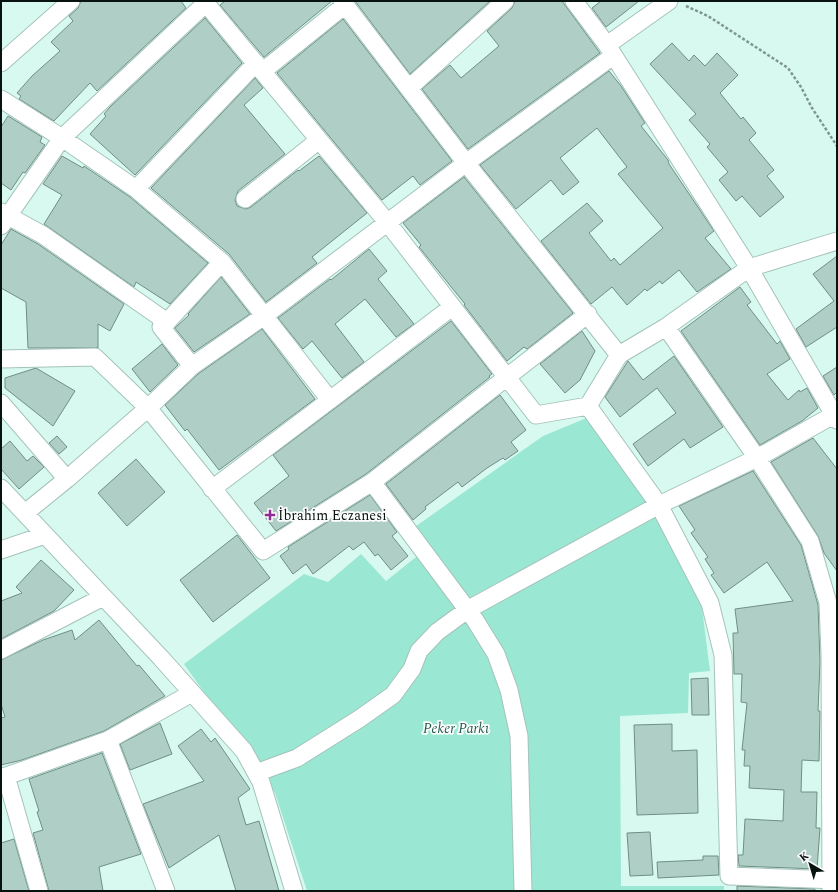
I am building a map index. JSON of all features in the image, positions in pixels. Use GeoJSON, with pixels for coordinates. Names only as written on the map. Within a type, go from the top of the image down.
{"type":"FeatureCollection","features":[{"type":"Feature","properties":{"kind":"street"},"geometry":{"type":"LineString","coordinates":[[1,63],[71,1]]}},
{"type":"Feature","properties":{"kind":"street"},"geometry":{"type":"LineString","coordinates":[[409,88],[505,1]]}},
{"type":"Feature","properties":{"kind":"street"},"geometry":{"type":"LineString","coordinates":[[256,773],[297,758],[393,695],[412,669],[419,651],[437,632],[467,610],[659,505],[757,458],[836,416],[749,268],[610,50],[574,1]]}},
{"type":"Feature","properties":{"kind":"street"},"geometry":{"type":"LineString","coordinates":[[168,322],[43,234],[3,218],[62,138],[205,2],[386,222],[536,415],[588,406]]}},
{"type":"Feature","properties":{"kind":"street"},"geometry":{"type":"LineString","coordinates":[[136,189],[260,67],[344,3],[466,163],[588,314],[618,354]]}},
{"type":"Feature","properties":{"kind":"street"},"geometry":{"type":"LineString","coordinates":[[25,513],[67,479],[148,408],[192,366],[264,316],[386,222],[466,163],[610,50],[675,3]]}},
{"type":"Feature","properties":{"kind":"street"},"geometry":{"type":"LineString","coordinates":[[1,99],[62,138],[136,189],[222,262],[330,400]]}},
{"type":"Feature","properties":{"kind":"street"},"geometry":{"type":"LineString","coordinates":[[245,199],[319,140]]}},
{"type":"Feature","properties":{"kind":"street"},"geometry":{"type":"LineString","coordinates":[[588,406],[618,354],[666,327],[749,268],[837,240]]}},
{"type":"Feature","properties":{"kind":"street"},"geometry":{"type":"LineString","coordinates":[[192,366],[161,327],[168,322],[222,262]]}},
{"type":"Feature","properties":{"kind":"street"},"geometry":{"type":"LineString","coordinates":[[212,489],[452,307]]}},
{"type":"Feature","properties":{"kind":"street"},"geometry":{"type":"LineString","coordinates":[[1,359],[95,357],[148,408],[263,551],[372,482],[508,378],[588,314]]}},
{"type":"Feature","properties":{"kind":"street"},"geometry":{"type":"LineString","coordinates":[[588,406],[659,505],[710,603],[723,655],[729,884],[833,884],[830,655],[832,603],[810,541],[757,458],[666,327]]}},
{"type":"Feature","properties":{"kind":"street"},"geometry":{"type":"LineString","coordinates":[[1,403],[67,479]]}},
{"type":"Feature","properties":{"kind":"street"},"geometry":{"type":"LineString","coordinates":[[372,482],[467,610],[496,654],[509,690],[519,736],[523,891]]}},
{"type":"Feature","properties":{"kind":"street"},"geometry":{"type":"LineString","coordinates":[[1,488],[103,596],[244,751],[261,782],[294,891]]}},
{"type":"Feature","properties":{"kind":"street"},"geometry":{"type":"LineString","coordinates":[[1,550],[45,535]]}},
{"type":"Feature","properties":{"kind":"street"},"geometry":{"type":"LineString","coordinates":[[1,650],[103,596]]}},
{"type":"Feature","properties":{"kind":"street"},"geometry":{"type":"LineString","coordinates":[[39,891],[4,777],[108,740],[192,693]]}},
{"type":"Feature","properties":{"kind":"street"},"geometry":{"type":"LineString","coordinates":[[108,740],[166,891]]}},
{"type":"Feature","properties":{"kind":"path"},"geometry":{"type":"LineString","coordinates":[[675,3],[708,16],[788,68],[837,146]]}},
{"type":"Feature","properties":{"kind":"green space","name":"Peker Parkı"},"geometry":{"type":"Polygon","coordinates":[[[589,417],[644,494],[702,608],[710,671],[689,673],[688,713],[620,716],[621,886],[724,886],[724,891],[307,891],[275,793],[184,664],[304,574],[328,582],[361,554],[386,581],[421,553],[405,534],[543,436],[589,417]]]}},
{"type":"Feature","properties":{"kind":"building"},"geometry":{"type":"Polygon","coordinates":[[[81,1],[181,1],[186,8],[97,91],[90,83],[54,121],[19,99],[21,96],[17,93],[32,76],[60,51],[51,42],[73,21],[69,16],[78,8],[81,1]]]}},
{"type":"Feature","properties":{"kind":"building"},"geometry":{"type":"Polygon","coordinates":[[[225,1],[332,1],[264,57],[220,5],[225,1]]]}},
{"type":"Feature","properties":{"kind":"building"},"geometry":{"type":"Polygon","coordinates":[[[355,1],[490,1],[410,74],[355,1]]]}},
{"type":"Feature","properties":{"kind":"building"},"geometry":{"type":"Polygon","coordinates":[[[515,1],[562,1],[600,53],[468,149],[422,89],[450,65],[461,78],[499,46],[487,31],[512,8],[515,1]]]}},
{"type":"Feature","properties":{"kind":"building"},"geometry":{"type":"Polygon","coordinates":[[[601,1],[639,1],[606,27],[592,8],[601,1]]]}},
{"type":"Feature","properties":{"kind":"building"},"geometry":{"type":"Polygon","coordinates":[[[205,18],[242,63],[135,175],[90,134],[106,116],[104,114],[110,107],[205,18]]]}},
{"type":"Feature","properties":{"kind":"building"},"geometry":{"type":"Polygon","coordinates":[[[343,19],[452,161],[420,185],[413,176],[382,200],[277,73],[343,19]]]}},
{"type":"Feature","properties":{"kind":"building"},"geometry":{"type":"Polygon","coordinates":[[[672,43],[689,61],[694,55],[705,66],[717,53],[738,75],[720,93],[741,119],[743,117],[756,133],[749,140],[774,170],[767,176],[784,197],[760,217],[742,196],[736,201],[719,180],[728,172],[707,147],[710,144],[689,120],[696,114],[650,64],[672,43]]]}},
{"type":"Feature","properties":{"kind":"building"},"geometry":{"type":"Polygon","coordinates":[[[609,71],[621,86],[645,123],[641,126],[668,160],[669,164],[714,231],[705,238],[731,269],[697,292],[679,270],[662,284],[660,281],[647,291],[645,289],[627,305],[612,287],[591,304],[541,241],[587,203],[603,221],[589,233],[611,261],[614,258],[620,265],[663,228],[618,174],[627,167],[597,128],[560,158],[579,182],[563,195],[551,180],[516,209],[480,165],[609,71]]]}},
{"type":"Feature","properties":{"kind":"building"},"geometry":{"type":"Polygon","coordinates":[[[255,78],[263,88],[244,105],[285,154],[238,191],[235,200],[237,206],[246,209],[251,207],[298,170],[299,171],[319,156],[367,213],[312,257],[317,263],[266,302],[229,254],[151,188],[255,78]]]}},
{"type":"Feature","properties":{"kind":"building"},"geometry":{"type":"Polygon","coordinates":[[[8,116],[42,137],[40,142],[45,145],[25,173],[23,172],[11,190],[1,183],[1,127],[8,116]]]}},
{"type":"Feature","properties":{"kind":"building"},"geometry":{"type":"Polygon","coordinates":[[[62,156],[83,168],[84,166],[130,197],[208,263],[170,304],[136,282],[134,287],[44,224],[62,195],[43,184],[62,156]]]}},
{"type":"Feature","properties":{"kind":"building"},"geometry":{"type":"Polygon","coordinates":[[[464,177],[573,313],[527,349],[524,347],[507,361],[464,305],[465,304],[419,247],[421,245],[403,223],[464,177]]]}},
{"type":"Feature","properties":{"kind":"building"},"geometry":{"type":"Polygon","coordinates":[[[11,229],[38,244],[124,304],[110,331],[98,324],[98,348],[28,348],[26,302],[1,288],[1,245],[11,229]]]}},
{"type":"Feature","properties":{"kind":"building"},"geometry":{"type":"Polygon","coordinates":[[[369,249],[387,271],[378,279],[414,324],[396,337],[365,299],[335,324],[364,362],[342,378],[312,341],[303,349],[278,318],[330,279],[331,280],[369,249]]]}},
{"type":"Feature","properties":{"kind":"building"},"geometry":{"type":"Polygon","coordinates":[[[837,256],[837,327],[806,347],[796,329],[834,301],[813,274],[837,256]]]}},
{"type":"Feature","properties":{"kind":"building"},"geometry":{"type":"Polygon","coordinates":[[[221,277],[250,314],[194,352],[175,328],[189,315],[188,314],[221,277]]]}},
{"type":"Feature","properties":{"kind":"building"},"geometry":{"type":"Polygon","coordinates":[[[740,287],[751,302],[747,305],[777,344],[780,341],[790,359],[767,374],[788,400],[799,390],[800,392],[807,388],[818,408],[802,421],[760,445],[681,331],[740,287]]]}},
{"type":"Feature","properties":{"kind":"building"},"geometry":{"type":"Polygon","coordinates":[[[451,321],[492,374],[489,376],[490,377],[366,474],[276,531],[254,503],[289,476],[273,455],[451,321]]]}},
{"type":"Feature","properties":{"kind":"building"},"geometry":{"type":"Polygon","coordinates":[[[262,329],[315,399],[219,470],[187,429],[185,431],[165,405],[198,374],[262,329]]]}},
{"type":"Feature","properties":{"kind":"building"},"geometry":{"type":"Polygon","coordinates":[[[582,331],[595,351],[580,380],[565,393],[540,364],[582,331]]]}},
{"type":"Feature","properties":{"kind":"building"},"geometry":{"type":"Polygon","coordinates":[[[162,344],[178,365],[150,392],[132,369],[162,344]]]}},
{"type":"Feature","properties":{"kind":"building"},"geometry":{"type":"Polygon","coordinates":[[[674,356],[723,427],[690,448],[684,439],[648,466],[633,444],[676,413],[657,388],[620,417],[605,397],[628,361],[643,380],[674,356]]]}},
{"type":"Feature","properties":{"kind":"building"},"geometry":{"type":"Polygon","coordinates":[[[837,367],[837,392],[834,395],[823,376],[837,367]]]}},
{"type":"Feature","properties":{"kind":"building"},"geometry":{"type":"Polygon","coordinates":[[[36,368],[75,391],[53,426],[5,388],[5,378],[36,368]]]}},
{"type":"Feature","properties":{"kind":"building"},"geometry":{"type":"Polygon","coordinates":[[[500,395],[526,430],[511,442],[518,451],[505,460],[503,458],[487,468],[462,487],[458,482],[425,507],[426,509],[413,520],[386,484],[500,395]]]}},
{"type":"Feature","properties":{"kind":"building"},"geometry":{"type":"Polygon","coordinates":[[[57,436],[67,447],[59,454],[49,443],[57,436]]]}},
{"type":"Feature","properties":{"kind":"building"},"geometry":{"type":"Polygon","coordinates":[[[813,438],[837,469],[837,571],[824,553],[818,536],[771,462],[813,438]]]}},
{"type":"Feature","properties":{"kind":"building"},"geometry":{"type":"Polygon","coordinates":[[[10,441],[27,461],[33,456],[44,467],[19,489],[1,469],[1,449],[10,441]]]}},
{"type":"Feature","properties":{"kind":"building"},"geometry":{"type":"Polygon","coordinates":[[[136,459],[165,492],[127,526],[98,493],[136,459]]]}},
{"type":"Feature","properties":{"kind":"building"},"geometry":{"type":"Polygon","coordinates":[[[753,471],[801,545],[818,605],[820,662],[818,711],[820,711],[819,761],[802,760],[801,792],[817,792],[816,828],[820,828],[817,869],[739,866],[738,855],[743,855],[745,819],[783,821],[784,790],[749,788],[750,766],[744,766],[745,750],[742,750],[747,703],[741,702],[742,674],[734,674],[733,633],[738,633],[735,609],[793,601],[767,562],[724,593],[711,575],[714,573],[705,559],[708,557],[691,533],[695,530],[679,506],[753,471]]]}},
{"type":"Feature","properties":{"kind":"building"},"geometry":{"type":"Polygon","coordinates":[[[370,495],[397,532],[392,536],[408,556],[391,570],[378,554],[375,556],[364,542],[353,550],[349,546],[313,574],[306,564],[293,574],[280,556],[289,549],[288,547],[370,495]]]}},
{"type":"Feature","properties":{"kind":"building"},"geometry":{"type":"Polygon","coordinates":[[[237,535],[270,578],[213,622],[180,580],[237,535]]]}},
{"type":"Feature","properties":{"kind":"building"},"geometry":{"type":"Polygon","coordinates":[[[41,560],[74,590],[54,611],[1,639],[1,601],[22,593],[16,587],[41,560]]]}},
{"type":"Feature","properties":{"kind":"building"},"geometry":{"type":"Polygon","coordinates":[[[99,620],[137,666],[139,665],[165,696],[104,731],[22,760],[1,765],[1,718],[5,717],[1,704],[1,660],[43,640],[72,630],[75,640],[99,620]]]}},
{"type":"Feature","properties":{"kind":"building"},"geometry":{"type":"Polygon","coordinates":[[[708,678],[709,715],[692,715],[691,679],[708,678]]]}},
{"type":"Feature","properties":{"kind":"building"},"geometry":{"type":"Polygon","coordinates":[[[160,723],[172,754],[130,770],[120,744],[160,723]]]}},
{"type":"Feature","properties":{"kind":"building"},"geometry":{"type":"Polygon","coordinates":[[[672,724],[672,751],[697,750],[698,813],[637,815],[634,725],[672,724]]]}},
{"type":"Feature","properties":{"kind":"building"},"geometry":{"type":"Polygon","coordinates":[[[201,729],[211,742],[215,738],[250,789],[238,798],[246,825],[259,821],[279,891],[236,891],[219,835],[169,868],[143,804],[204,781],[178,746],[201,729]]]}},
{"type":"Feature","properties":{"kind":"building"},"geometry":{"type":"Polygon","coordinates":[[[102,753],[141,854],[99,867],[103,891],[49,891],[33,833],[43,830],[29,779],[102,753]]]}},
{"type":"Feature","properties":{"kind":"building"},"geometry":{"type":"Polygon","coordinates":[[[650,832],[653,875],[630,876],[627,833],[650,832]]]}},
{"type":"Feature","properties":{"kind":"building"},"geometry":{"type":"Polygon","coordinates":[[[14,839],[29,891],[1,891],[1,843],[14,839]]]}},
{"type":"Feature","properties":{"kind":"building"},"geometry":{"type":"Polygon","coordinates":[[[703,856],[718,856],[719,875],[658,878],[657,862],[703,860],[703,856]]]}},
{"type":"Feature","properties":{"kind":"building"},"geometry":{"type":"Polygon","coordinates":[[[737,886],[815,889],[815,891],[737,891],[737,886]]]}},
{"type":"Feature","properties":{"kind":"place","name":"İbrahim Eczanesi"},"geometry":{"type":"Point","coordinates":[270,515]}}]}
